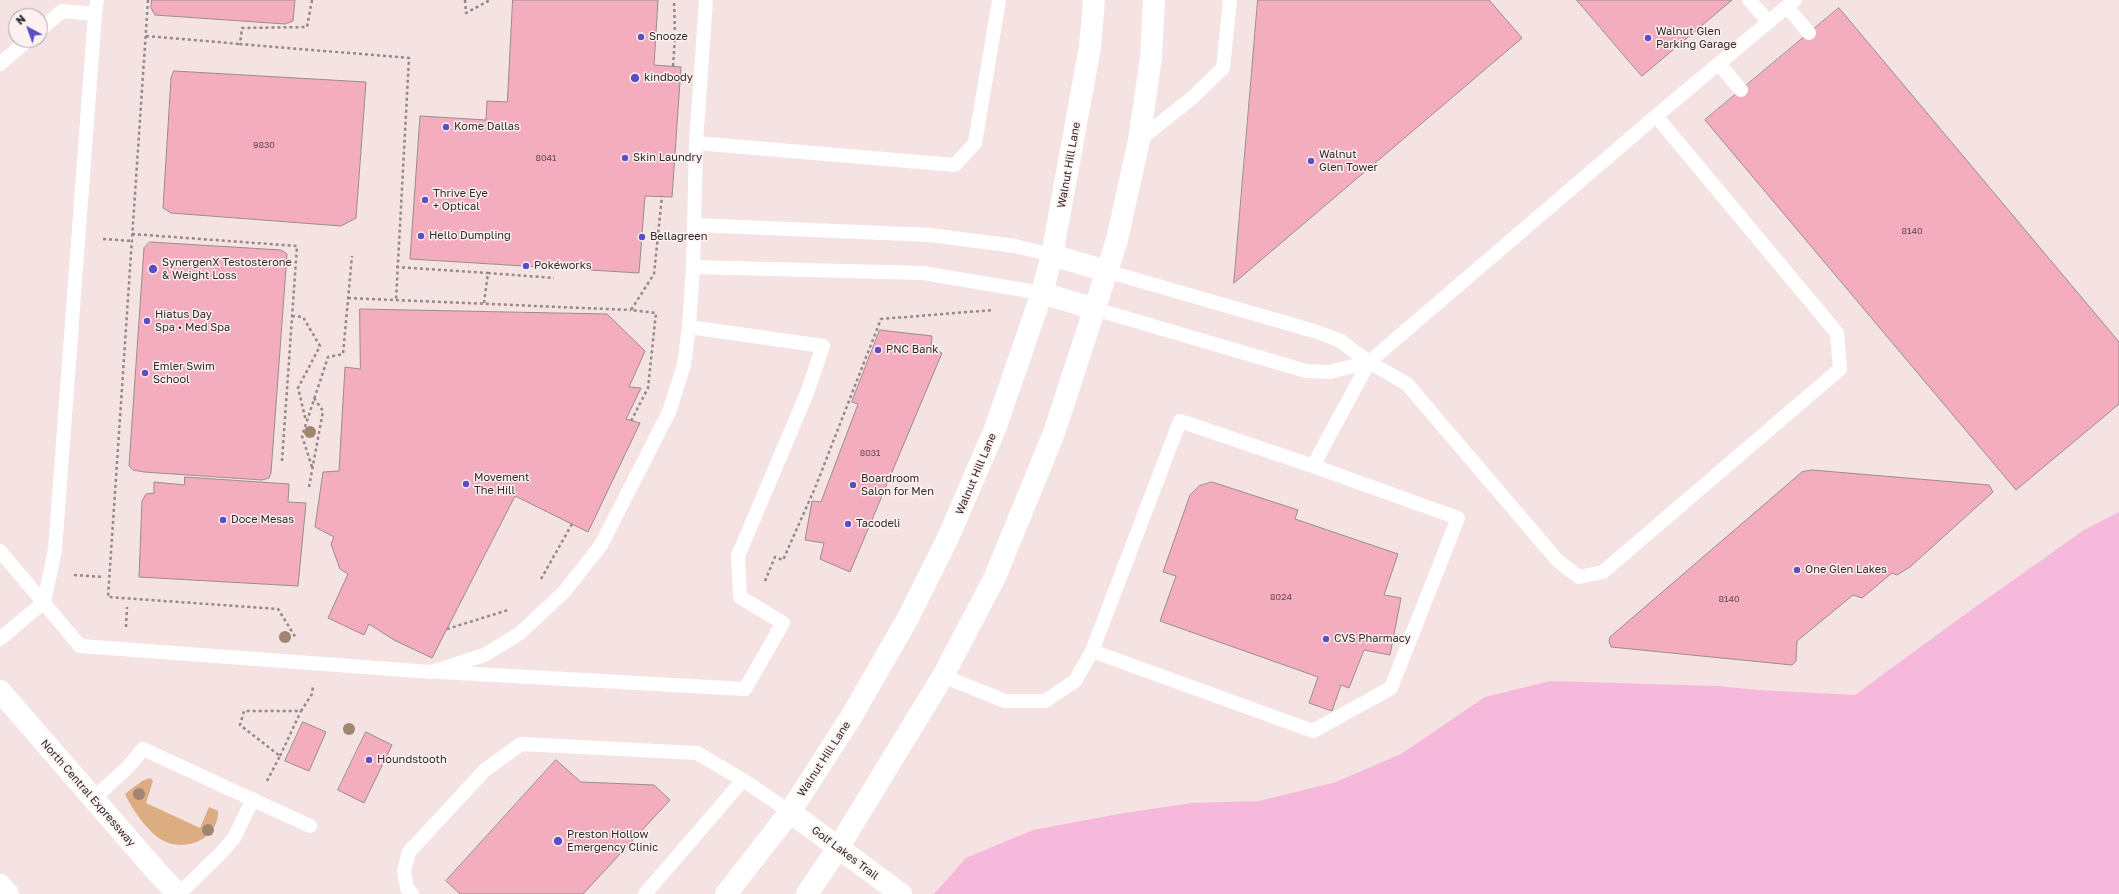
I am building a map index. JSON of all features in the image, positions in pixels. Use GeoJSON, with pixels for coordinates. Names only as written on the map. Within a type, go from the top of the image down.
{"type":"FeatureCollection","features":[{"type":"Feature","properties":{"kind":"main road","name":"Walnut Hill Lane"},"geometry":{"type":"LineString","coordinates":[[726,894],[790,812],[851,717],[908,618],[947,540],[995,429],[1042,293],[1052,255],[1090,47],[1094,0]]}},
{"type":"Feature","properties":{"kind":"main road"},"geometry":{"type":"LineString","coordinates":[[807,894],[838,848],[943,676],[995,577],[1054,433],[1116,240],[1139,140],[1151,58],[1154,0]]}},
{"type":"Feature","properties":{"kind":"main road"},"geometry":{"type":"LineString","coordinates":[[1052,255],[1106,271]]}},
{"type":"Feature","properties":{"kind":"main road"},"geometry":{"type":"LineString","coordinates":[[1042,293],[1095,309]]}},
{"type":"Feature","properties":{"kind":"main road","name":"North Central Expressway"},"geometry":{"type":"LineString","coordinates":[[0,691],[93,799],[179,894]]}},
{"type":"Feature","properties":{"kind":"main road","name":"Golf Lakes Trail"},"geometry":{"type":"LineString","coordinates":[[790,812],[896,891]]}},
{"type":"Feature","properties":{"kind":"main road"},"geometry":{"type":"LineString","coordinates":[[0,885],[8,894]]}},
{"type":"Feature","properties":{"kind":"lane"},"geometry":{"type":"LineString","coordinates":[[0,639],[44,602],[55,550],[96,0]]}},
{"type":"Feature","properties":{"kind":"lane"},"geometry":{"type":"LineString","coordinates":[[432,672],[484,655],[519,634],[564,592],[601,545],[669,412],[684,365],[689,327],[695,225],[696,143],[706,0]]}},
{"type":"Feature","properties":{"kind":"lane"},"geometry":{"type":"LineString","coordinates":[[696,143],[955,165],[975,142],[999,0]]}},
{"type":"Feature","properties":{"kind":"lane"},"geometry":{"type":"LineString","coordinates":[[1139,140],[1193,97],[1224,68],[1230,0]]}},
{"type":"Feature","properties":{"kind":"lane"},"geometry":{"type":"LineString","coordinates":[[1749,0],[1769,22]]}},
{"type":"Feature","properties":{"kind":"lane"},"geometry":{"type":"LineString","coordinates":[[1313,466],[1370,362],[1656,116],[1791,4],[1809,33]]}},
{"type":"Feature","properties":{"kind":"lane"},"geometry":{"type":"LineString","coordinates":[[48,23],[62,12],[95,14]]}},
{"type":"Feature","properties":{"kind":"lane"},"geometry":{"type":"LineString","coordinates":[[0,64],[19,48]]}},
{"type":"Feature","properties":{"kind":"lane"},"geometry":{"type":"LineString","coordinates":[[1719,64],[1742,90]]}},
{"type":"Feature","properties":{"kind":"lane"},"geometry":{"type":"LineString","coordinates":[[1106,271],[1314,331],[1339,340],[1370,362],[1407,384],[1558,561],[1579,577],[1603,572],[1840,370],[1837,333],[1656,116]]}},
{"type":"Feature","properties":{"kind":"lane"},"geometry":{"type":"LineString","coordinates":[[695,225],[930,235],[1015,246],[1052,255]]}},
{"type":"Feature","properties":{"kind":"lane"},"geometry":{"type":"LineString","coordinates":[[693,267],[923,274],[1042,293]]}},
{"type":"Feature","properties":{"kind":"lane"},"geometry":{"type":"LineString","coordinates":[[1095,309],[1306,371],[1330,372],[1370,362]]}},
{"type":"Feature","properties":{"kind":"lane"},"geometry":{"type":"LineString","coordinates":[[0,551],[80,646],[432,672],[746,690],[783,623],[740,597],[738,556],[807,393],[823,346],[689,327]]}},
{"type":"Feature","properties":{"kind":"lane"},"geometry":{"type":"LineString","coordinates":[[943,676],[1005,701],[1045,701],[1075,681],[1092,651],[1180,421],[1313,466],[1458,518],[1391,688],[1313,731],[1092,651]]}},
{"type":"Feature","properties":{"kind":"lane"},"geometry":{"type":"LineString","coordinates":[[412,894],[407,888],[404,871],[409,852],[485,770],[521,744],[697,753],[743,780],[790,812]]}},
{"type":"Feature","properties":{"kind":"lane"},"geometry":{"type":"LineString","coordinates":[[93,799],[128,767],[143,749],[310,826]]}},
{"type":"Feature","properties":{"kind":"lane"},"geometry":{"type":"LineString","coordinates":[[645,894],[743,780]]}},
{"type":"Feature","properties":{"kind":"lane"},"geometry":{"type":"LineString","coordinates":[[179,894],[222,853],[234,838],[253,799]]}},
{"type":"Feature","properties":{"kind":"path"},"geometry":{"type":"LineString","coordinates":[[148,0],[108,597],[278,609],[297,640]]}},
{"type":"Feature","properties":{"kind":"path"},"geometry":{"type":"LineString","coordinates":[[240,44],[242,28],[307,27],[312,0]]}},
{"type":"Feature","properties":{"kind":"path"},"geometry":{"type":"LineString","coordinates":[[465,0],[466,13],[490,0]]}},
{"type":"Feature","properties":{"kind":"path"},"geometry":{"type":"LineString","coordinates":[[673,66],[675,37],[674,0]]}},
{"type":"Feature","properties":{"kind":"path"},"geometry":{"type":"LineString","coordinates":[[146,36],[409,58],[396,267],[396,300]]}},
{"type":"Feature","properties":{"kind":"path"},"geometry":{"type":"LineString","coordinates":[[631,310],[654,274],[662,196]]}},
{"type":"Feature","properties":{"kind":"path"},"geometry":{"type":"LineString","coordinates":[[132,234],[298,246],[282,461]]}},
{"type":"Feature","properties":{"kind":"path"},"geometry":{"type":"LineString","coordinates":[[128,240],[132,241]]}},
{"type":"Feature","properties":{"kind":"path"},"geometry":{"type":"LineString","coordinates":[[312,466],[302,436],[328,358],[343,354],[352,256]]}},
{"type":"Feature","properties":{"kind":"path"},"geometry":{"type":"LineString","coordinates":[[396,267],[554,278]]}},
{"type":"Feature","properties":{"kind":"path"},"geometry":{"type":"LineString","coordinates":[[484,303],[488,273]]}},
{"type":"Feature","properties":{"kind":"path"},"geometry":{"type":"LineString","coordinates":[[348,298],[631,310],[656,313],[648,388],[631,421]]}},
{"type":"Feature","properties":{"kind":"path"},"geometry":{"type":"LineString","coordinates":[[765,581],[775,557],[783,560],[815,488],[881,319],[995,310]]}},
{"type":"Feature","properties":{"kind":"path"},"geometry":{"type":"LineString","coordinates":[[292,316],[303,317],[320,346],[298,388],[306,422]]}},
{"type":"Feature","properties":{"kind":"path"},"geometry":{"type":"LineString","coordinates":[[309,487],[323,411],[314,398]]}},
{"type":"Feature","properties":{"kind":"path"},"geometry":{"type":"LineString","coordinates":[[537,586],[572,524]]}},
{"type":"Feature","properties":{"kind":"path"},"geometry":{"type":"LineString","coordinates":[[50,572],[104,577]]}},
{"type":"Feature","properties":{"kind":"path"},"geometry":{"type":"LineString","coordinates":[[448,628],[511,609]]}},
{"type":"Feature","properties":{"kind":"path"},"geometry":{"type":"LineString","coordinates":[[274,768],[301,711],[312,694],[314,680]]}},
{"type":"Feature","properties":{"kind":"path"},"geometry":{"type":"LineString","coordinates":[[280,756],[240,725],[244,711],[301,711]]}},
{"type":"Feature","properties":{"kind":"shaded area"},"geometry":{"type":"Polygon","coordinates":[[[2119,512],[2119,894],[934,894],[966,858],[1033,830],[1124,813],[1192,803],[1259,801],[1336,782],[1401,754],[1485,697],[1550,681],[1718,686],[1759,690],[1855,695],[2084,530],[2119,512]]]}},
{"type":"Feature","properties":{"kind":"shaded area"},"geometry":{"type":"Polygon","coordinates":[[[150,778],[153,781],[146,803],[200,828],[209,807],[218,811],[217,821],[207,836],[199,841],[181,845],[171,844],[162,840],[151,831],[136,813],[125,794],[142,781],[150,778]]]}},
{"type":"Feature","properties":{"kind":"building"},"geometry":{"type":"Polygon","coordinates":[[[152,0],[295,0],[293,21],[285,24],[155,15],[151,8],[152,0]]]}},
{"type":"Feature","properties":{"kind":"building"},"geometry":{"type":"Polygon","coordinates":[[[513,0],[658,0],[654,65],[681,67],[672,197],[645,196],[639,273],[410,259],[420,116],[486,120],[487,101],[507,102],[513,0]]]}},
{"type":"Feature","properties":{"kind":"building","name":"Walnut Glen Tower"},"geometry":{"type":"Polygon","coordinates":[[[1258,0],[1489,0],[1522,38],[1234,283],[1258,0]]]}},
{"type":"Feature","properties":{"kind":"building","name":"Walnut Glen Parking Garage"},"geometry":{"type":"Polygon","coordinates":[[[1577,0],[1732,0],[1642,76],[1577,0]]]}},
{"type":"Feature","properties":{"kind":"building"},"geometry":{"type":"Polygon","coordinates":[[[1839,8],[2119,342],[2119,404],[2016,490],[1705,120],[1839,8]]]}},
{"type":"Feature","properties":{"kind":"building"},"geometry":{"type":"Polygon","coordinates":[[[174,71],[366,82],[356,218],[341,226],[171,213],[163,208],[171,78],[174,71]]]}},
{"type":"Feature","properties":{"kind":"building"},"geometry":{"type":"Polygon","coordinates":[[[150,242],[281,250],[287,254],[271,473],[269,478],[262,480],[144,472],[133,470],[129,466],[144,248],[150,242]]]}},
{"type":"Feature","properties":{"kind":"building","name":"Movement The Hill"},"geometry":{"type":"Polygon","coordinates":[[[360,309],[607,314],[645,351],[629,387],[641,388],[626,419],[640,423],[588,532],[515,496],[432,658],[394,640],[369,624],[364,635],[328,618],[348,574],[340,569],[331,544],[334,537],[315,527],[323,472],[339,471],[345,367],[360,369],[360,309]]]}},
{"type":"Feature","properties":{"kind":"building"},"geometry":{"type":"Polygon","coordinates":[[[880,330],[932,336],[931,348],[942,353],[850,572],[820,559],[824,543],[805,540],[812,501],[821,502],[858,404],[852,402],[880,330]]]}},
{"type":"Feature","properties":{"kind":"building","name":"One Glen Lakes"},"geometry":{"type":"Polygon","coordinates":[[[1812,470],[1989,485],[1993,492],[1910,567],[1897,575],[1892,573],[1862,598],[1853,595],[1797,641],[1796,661],[1792,665],[1611,647],[1609,641],[1610,637],[1802,472],[1812,470]]]}},
{"type":"Feature","properties":{"kind":"building","name":"Doce Mesas"},"geometry":{"type":"Polygon","coordinates":[[[185,477],[289,484],[288,502],[306,503],[298,586],[139,577],[142,501],[146,494],[154,493],[154,482],[184,485],[185,477]]]}},
{"type":"Feature","properties":{"kind":"building","name":"CVS Pharmacy"},"geometry":{"type":"Polygon","coordinates":[[[1212,482],[1298,510],[1295,519],[1398,554],[1384,595],[1401,598],[1390,655],[1364,650],[1349,688],[1341,685],[1332,711],[1309,703],[1318,677],[1160,621],[1176,576],[1163,572],[1190,495],[1199,486],[1212,482]]]}},
{"type":"Feature","properties":{"kind":"building"},"geometry":{"type":"Polygon","coordinates":[[[303,722],[326,732],[309,771],[285,761],[303,722]]]}},
{"type":"Feature","properties":{"kind":"building","name":"Houndstooth"},"geometry":{"type":"Polygon","coordinates":[[[366,732],[392,745],[364,803],[338,790],[366,732]]]}},
{"type":"Feature","properties":{"kind":"building","name":"Preston Hollow Emergency Clinic"},"geometry":{"type":"Polygon","coordinates":[[[556,760],[581,782],[654,785],[670,800],[583,894],[460,894],[446,881],[556,760]]]}},
{"type":"Feature","properties":{"kind":"place","name":"Snooze"},"geometry":{"type":"Point","coordinates":[641,37]}},
{"type":"Feature","properties":{"kind":"place","name":"Walnut Glen Parking Garage"},"geometry":{"type":"Point","coordinates":[1648,38]}},
{"type":"Feature","properties":{"kind":"place","name":"kindbody"},"geometry":{"type":"Point","coordinates":[635,78]}},
{"type":"Feature","properties":{"kind":"place","name":"Kome Dallas"},"geometry":{"type":"Point","coordinates":[446,127]}},
{"type":"Feature","properties":{"kind":"place","name":"Skin Laundry"},"geometry":{"type":"Point","coordinates":[625,158]}},
{"type":"Feature","properties":{"kind":"place","name":"Walnut Glen Tower"},"geometry":{"type":"Point","coordinates":[1311,161]}},
{"type":"Feature","properties":{"kind":"place","name":"Thrive Eye + Optical"},"geometry":{"type":"Point","coordinates":[425,200]}},
{"type":"Feature","properties":{"kind":"place","name":"Hello Dumpling"},"geometry":{"type":"Point","coordinates":[421,236]}},
{"type":"Feature","properties":{"kind":"place","name":"Bellagreen"},"geometry":{"type":"Point","coordinates":[642,237]}},
{"type":"Feature","properties":{"kind":"place","name":"Pokéworks"},"geometry":{"type":"Point","coordinates":[526,266]}},
{"type":"Feature","properties":{"kind":"place","name":"SynergenX Testosterone & Weight Loss"},"geometry":{"type":"Point","coordinates":[153,269]}},
{"type":"Feature","properties":{"kind":"place","name":"Hiatus Day Spa • Med Spa"},"geometry":{"type":"Point","coordinates":[147,321]}},
{"type":"Feature","properties":{"kind":"place","name":"PNC Bank"},"geometry":{"type":"Point","coordinates":[878,350]}},
{"type":"Feature","properties":{"kind":"place","name":"Emler Swim School"},"geometry":{"type":"Point","coordinates":[145,373]}},
{"type":"Feature","properties":{"kind":"place","name":"Movement The Hill"},"geometry":{"type":"Point","coordinates":[466,484]}},
{"type":"Feature","properties":{"kind":"place","name":"Boardroom Salon for Men"},"geometry":{"type":"Point","coordinates":[853,485]}},
{"type":"Feature","properties":{"kind":"place","name":"Doce Mesas"},"geometry":{"type":"Point","coordinates":[223,520]}},
{"type":"Feature","properties":{"kind":"place","name":"Tacodeli"},"geometry":{"type":"Point","coordinates":[848,524]}},
{"type":"Feature","properties":{"kind":"place","name":"One Glen Lakes"},"geometry":{"type":"Point","coordinates":[1797,570]}},
{"type":"Feature","properties":{"kind":"place","name":"CVS Pharmacy"},"geometry":{"type":"Point","coordinates":[1326,639]}},
{"type":"Feature","properties":{"kind":"place","name":"Houndstooth"},"geometry":{"type":"Point","coordinates":[369,760]}},
{"type":"Feature","properties":{"kind":"place","name":"Preston Hollow Emergency Clinic"},"geometry":{"type":"Point","coordinates":[558,841]}}]}
